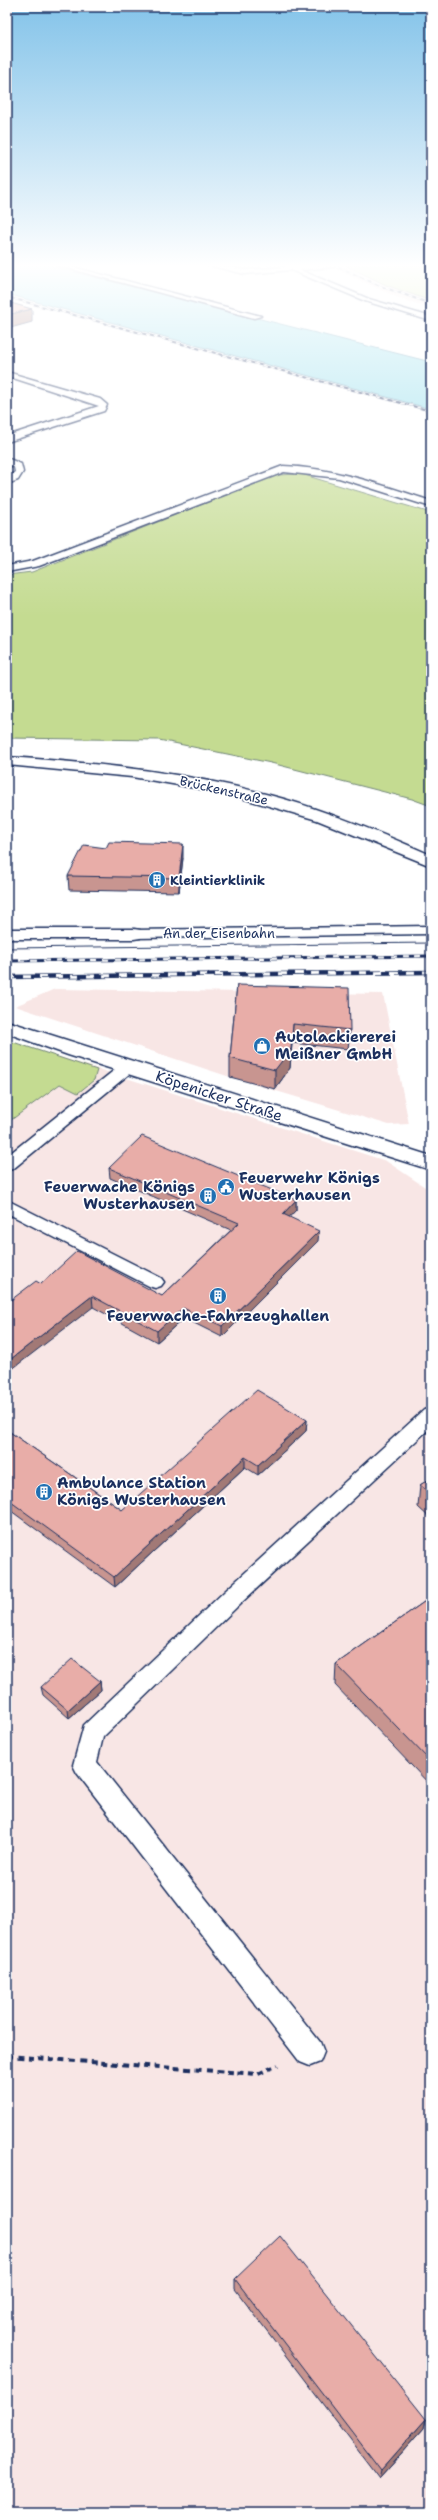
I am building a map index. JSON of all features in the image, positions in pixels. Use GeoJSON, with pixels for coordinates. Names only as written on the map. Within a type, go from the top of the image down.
{"type":"FeatureCollection","features":[{"type":"Feature","properties":{"kind":"street","name":"Brückenstraße"},"geometry":{"type":"LineString","coordinates":[[7,761],[147,774],[212,785],[299,809],[370,835],[431,861]]}},
{"type":"Feature","properties":{"kind":"street","name":"An der Eisenbahn"},"geometry":{"type":"LineString","coordinates":[[7,934],[134,934]]}},
{"type":"Feature","properties":{"kind":"street","name":"Köpenicker Straße"},"geometry":{"type":"LineString","coordinates":[[7,1027],[431,1163]]}},
{"type":"Feature","properties":{"kind":"lane"},"geometry":{"type":"LineString","coordinates":[[7,440],[101,409],[103,405],[97,401],[36,383]]}},
{"type":"Feature","properties":{"kind":"lane"},"geometry":{"type":"LineString","coordinates":[[7,461],[18,466],[19,472],[15,478],[7,481]]}},
{"type":"Feature","properties":{"kind":"lane"},"geometry":{"type":"LineString","coordinates":[[7,569],[35,564],[283,469],[300,469],[342,476],[431,504]]}},
{"type":"Feature","properties":{"kind":"lane","name":"An der Eisenbahn"},"geometry":{"type":"LineString","coordinates":[[134,934],[431,930]]}},
{"type":"Feature","properties":{"kind":"lane"},"geometry":{"type":"LineString","coordinates":[[7,1165],[128,1066]]}},
{"type":"Feature","properties":{"kind":"lane"},"geometry":{"type":"LineString","coordinates":[[7,1206],[155,1282]]}},
{"type":"Feature","properties":{"kind":"lane"},"geometry":{"type":"LineString","coordinates":[[310,2052],[86,1765],[87,1758],[92,1732],[233,1597],[431,1415]]}},
{"type":"Feature","properties":{"kind":"path"},"geometry":{"type":"LineString","coordinates":[[7,2056],[258,2074],[310,2052]]}},
{"type":"Feature","properties":{"kind":"shaded area"},"geometry":{"type":"Polygon","coordinates":[[[55,989],[383,994],[409,1124],[389,1125],[230,1077],[15,1006],[55,989]]]}},
{"type":"Feature","properties":{"kind":"shaded area"},"geometry":{"type":"Polygon","coordinates":[[[7,1040],[386,1161],[431,1191],[431,2513],[7,2513],[7,1040]]]}},
{"type":"Feature","properties":{"kind":"green space"},"geometry":{"type":"Polygon","coordinates":[[[301,474],[431,513],[431,806],[412,799],[271,763],[159,740],[7,738],[7,575],[32,572],[276,475],[301,474]]]}},
{"type":"Feature","properties":{"kind":"green space"},"geometry":{"type":"Polygon","coordinates":[[[7,1040],[97,1070],[94,1080],[78,1093],[60,1084],[7,1123],[7,1040]]]}},
{"type":"Feature","properties":{"kind":"water"},"geometry":{"type":"Polygon","coordinates":[[[334,383],[431,383],[431,409],[334,383]]]}},
{"type":"Feature","properties":{"kind":"building"},"geometry":{"type":"Polygon","coordinates":[[[109,842],[183,844],[179,878],[68,876],[84,845],[106,848],[109,842]]]}},
{"type":"Feature","properties":{"kind":"building","name":"Autolackiererei Meißner GmbH"},"geometry":{"type":"Polygon","coordinates":[[[237,985],[349,988],[350,1030],[293,1024],[291,1049],[275,1070],[230,1058],[237,985]]]}},
{"type":"Feature","properties":{"kind":"building"},"geometry":{"type":"Polygon","coordinates":[[[142,1136],[296,1200],[283,1214],[319,1231],[222,1326],[183,1308],[157,1331],[92,1296],[7,1362],[7,1303],[36,1281],[41,1284],[77,1251],[162,1296],[239,1223],[109,1168],[142,1136]]]}},
{"type":"Feature","properties":{"kind":"building","name":"Ambulance Station Königs Wusterhausen"},"geometry":{"type":"Polygon","coordinates":[[[257,1390],[307,1420],[258,1465],[245,1457],[114,1577],[7,1499],[7,1430],[122,1510],[257,1390]]]}},
{"type":"Feature","properties":{"kind":"building"},"geometry":{"type":"Polygon","coordinates":[[[431,1478],[431,1494],[420,1485],[431,1478]]]}},
{"type":"Feature","properties":{"kind":"building"},"geometry":{"type":"Polygon","coordinates":[[[431,1597],[431,1762],[336,1664],[431,1597]]]}},
{"type":"Feature","properties":{"kind":"building"},"geometry":{"type":"Polygon","coordinates":[[[72,1659],[100,1681],[68,1710],[41,1687],[72,1659]]]}},
{"type":"Feature","properties":{"kind":"building"},"geometry":{"type":"Polygon","coordinates":[[[280,2236],[426,2419],[381,2470],[235,2279],[280,2236]]]}},
{"type":"Feature","properties":{"kind":"tram line"},"geometry":{"type":"LineString","coordinates":[[7,948],[431,943]]}},
{"type":"Feature","properties":{"kind":"railway"},"geometry":{"type":"LineString","coordinates":[[325,383],[431,411]]}},
{"type":"Feature","properties":{"kind":"railway"},"geometry":{"type":"LineString","coordinates":[[7,961],[431,956]]}},
{"type":"Feature","properties":{"kind":"railway"},"geometry":{"type":"LineString","coordinates":[[7,977],[431,972]]}},
{"type":"Feature","properties":{"kind":"place","name":"Kleintierklinik"},"geometry":{"type":"Point","coordinates":[157,880]}},
{"type":"Feature","properties":{"kind":"place","name":"Autolackiererei Meißner GmbH"},"geometry":{"type":"Point","coordinates":[262,1046]}},
{"type":"Feature","properties":{"kind":"place","name":"Feuerwehr Königs Wusterhausen"},"geometry":{"type":"Point","coordinates":[226,1187]}},
{"type":"Feature","properties":{"kind":"place","name":"Feuerwache Königs Wusterhausen"},"geometry":{"type":"Point","coordinates":[208,1196]}},
{"type":"Feature","properties":{"kind":"place","name":"Feuerwache-Fahrzeughallen"},"geometry":{"type":"Point","coordinates":[218,1296]}},
{"type":"Feature","properties":{"kind":"place","name":"Ambulance Station Königs Wusterhausen"},"geometry":{"type":"Point","coordinates":[44,1492]}}]}
